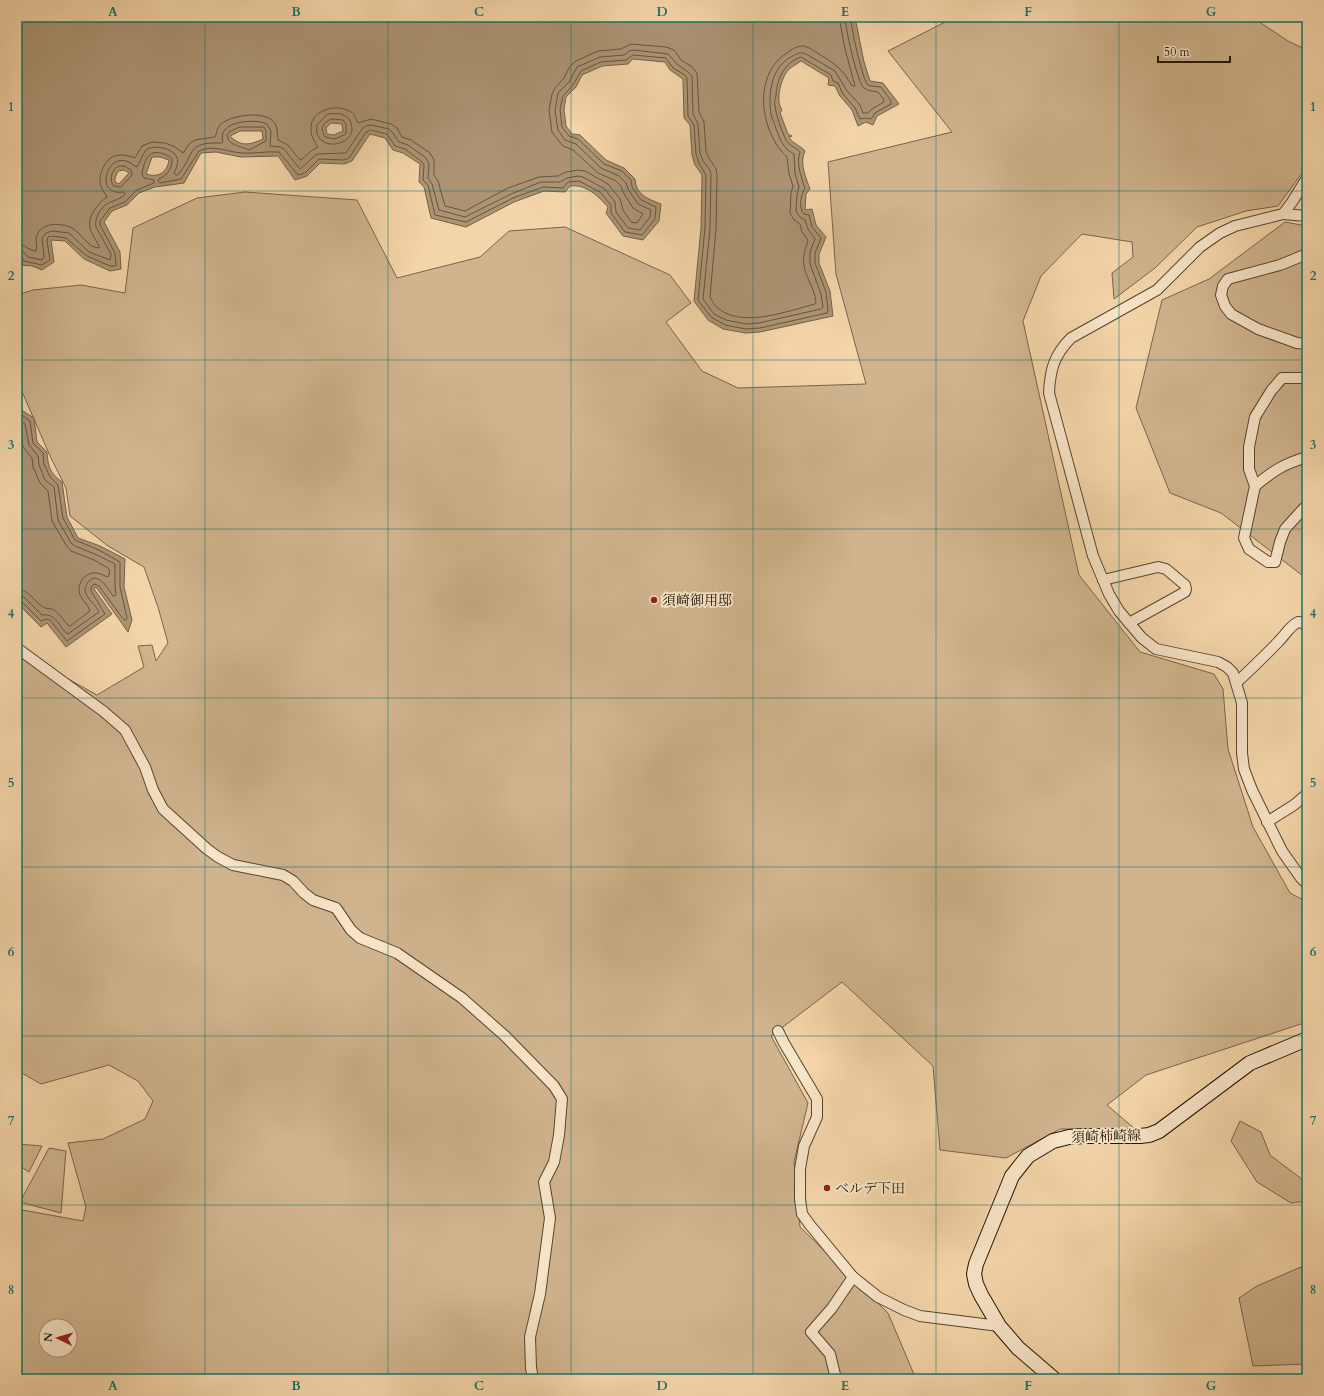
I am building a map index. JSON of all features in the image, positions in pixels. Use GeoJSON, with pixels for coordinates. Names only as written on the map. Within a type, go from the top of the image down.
{"type":"FeatureCollection","features":[{"type":"Feature","properties":{"kind":"main road","name":"須崎柿崎線"},"geometry":{"type":"LineString","coordinates":[[1054,1379],[1018,1348],[1000,1326],[976,1284],[974,1274],[982,1248],[1012,1176],[1028,1156],[1053,1141],[1069,1137],[1140,1136],[1159,1130],[1250,1063],[1307,1039]]}},
{"type":"Feature","properties":{"kind":"street"},"geometry":{"type":"LineString","coordinates":[[1283,214],[1307,178]]}},
{"type":"Feature","properties":{"kind":"street"},"geometry":{"type":"LineString","coordinates":[[1307,216],[1283,214],[1235,226],[1220,233],[1200,247],[1157,290],[1071,338],[1063,346],[1056,358],[1050,375],[1049,393],[1093,556],[1109,594],[1119,612],[1142,638],[1156,649],[1218,662],[1227,667],[1233,673],[1242,703],[1242,753],[1244,769],[1252,790],[1282,851],[1307,884]]}},
{"type":"Feature","properties":{"kind":"street"},"geometry":{"type":"LineString","coordinates":[[1307,255],[1280,265],[1228,279],[1223,286],[1221,295],[1225,306],[1231,314],[1258,329],[1298,343],[1307,344]]}},
{"type":"Feature","properties":{"kind":"street"},"geometry":{"type":"LineString","coordinates":[[1307,378],[1282,378],[1271,391],[1255,417],[1249,447],[1249,469],[1255,486],[1244,538],[1249,549],[1268,562],[1275,562],[1285,529],[1305,507],[1307,507]]}},
{"type":"Feature","properties":{"kind":"street"},"geometry":{"type":"LineString","coordinates":[[1255,486],[1272,471],[1288,463],[1307,457]]}},
{"type":"Feature","properties":{"kind":"street"},"geometry":{"type":"LineString","coordinates":[[1103,580],[1158,567],[1166,569],[1185,585],[1185,592],[1129,623]]}},
{"type":"Feature","properties":{"kind":"street"},"geometry":{"type":"LineString","coordinates":[[1236,682],[1257,664],[1286,634],[1293,624],[1298,622],[1304,624],[1307,628]]}},
{"type":"Feature","properties":{"kind":"street"},"geometry":{"type":"LineString","coordinates":[[17,648],[103,711],[126,730],[145,767],[153,790],[163,809],[206,849],[233,865],[283,875],[294,881],[304,893],[313,900],[336,908],[351,930],[360,938],[398,953],[462,998],[505,1036],[554,1086],[562,1100],[559,1135],[554,1162],[544,1182],[550,1218],[540,1294],[530,1337],[531,1368],[533,1379]]}},
{"type":"Feature","properties":{"kind":"street"},"geometry":{"type":"LineString","coordinates":[[1267,822],[1294,805],[1307,794]]}},
{"type":"Feature","properties":{"kind":"street"},"geometry":{"type":"LineString","coordinates":[[778,1031],[816,1099],[816,1117],[804,1146],[800,1169],[800,1199],[802,1214],[853,1277],[878,1297],[920,1316],[1000,1326]]}},
{"type":"Feature","properties":{"kind":"street"},"geometry":{"type":"LineString","coordinates":[[836,1379],[830,1354],[811,1332],[832,1308],[853,1277]]}},
{"type":"Feature","properties":{"kind":"shaded area"},"geometry":{"type":"Polygon","coordinates":[[[955,17],[1252,17],[1288,41],[1307,50],[1307,166],[1278,206],[1246,211],[1197,227],[1155,268],[1114,299],[1112,273],[1133,257],[1132,242],[1082,234],[1041,276],[1023,321],[1079,575],[1140,652],[1214,674],[1223,689],[1228,749],[1253,827],[1290,893],[1307,902],[1307,1022],[1146,1075],[1107,1105],[1135,1129],[1060,1129],[1006,1158],[940,1150],[933,1066],[842,982],[771,1036],[808,1103],[794,1162],[800,1227],[888,1313],[916,1379],[17,1379],[17,1209],[83,1221],[86,1207],[68,1143],[103,1139],[145,1119],[153,1101],[138,1081],[109,1065],[41,1084],[20,1072],[17,1057],[17,647],[25,655],[97,695],[144,667],[138,646],[152,645],[156,661],[168,643],[158,607],[144,567],[108,546],[70,516],[66,488],[50,456],[17,380],[17,295],[33,290],[81,285],[125,293],[133,228],[197,198],[245,192],[357,200],[397,278],[480,257],[509,231],[565,227],[670,275],[691,303],[666,322],[702,371],[738,388],[866,384],[836,274],[828,162],[952,132],[888,51],[955,17]]]}},
{"type":"Feature","properties":{"kind":"shaded area"},"geometry":{"type":"Polygon","coordinates":[[[1285,222],[1307,226],[1307,579],[1221,513],[1170,493],[1136,408],[1162,300],[1209,279],[1285,222]]]}},
{"type":"Feature","properties":{"kind":"shaded area"},"geometry":{"type":"Polygon","coordinates":[[[1240,1121],[1261,1132],[1270,1155],[1307,1183],[1307,1201],[1291,1203],[1257,1182],[1231,1141],[1240,1121]]]}},
{"type":"Feature","properties":{"kind":"shaded area"},"geometry":{"type":"Polygon","coordinates":[[[17,1144],[42,1146],[29,1172],[17,1164],[17,1144]]]}},
{"type":"Feature","properties":{"kind":"shaded area"},"geometry":{"type":"Polygon","coordinates":[[[49,1148],[66,1151],[61,1213],[20,1202],[49,1148]]]}},
{"type":"Feature","properties":{"kind":"shaded area"},"geometry":{"type":"Polygon","coordinates":[[[1307,1265],[1307,1364],[1253,1366],[1239,1298],[1257,1286],[1307,1265]]]}},
{"type":"Feature","properties":{"kind":"water"},"geometry":{"type":"Polygon","coordinates":[[[17,17],[855,17],[864,62],[870,81],[883,83],[899,104],[877,116],[873,125],[866,122],[858,126],[852,110],[840,96],[835,86],[828,85],[829,78],[801,61],[789,69],[785,74],[779,95],[782,110],[780,113],[788,134],[792,136],[789,137],[805,151],[803,156],[803,165],[810,189],[806,194],[805,210],[812,209],[816,225],[826,237],[819,254],[819,263],[830,291],[833,316],[760,332],[746,333],[723,329],[708,320],[694,301],[701,228],[702,175],[695,165],[692,155],[690,125],[684,118],[683,79],[670,70],[665,62],[633,59],[628,64],[602,66],[582,75],[576,87],[566,97],[564,110],[566,126],[572,134],[580,135],[606,160],[624,168],[635,179],[640,193],[661,204],[659,221],[643,240],[623,236],[606,213],[608,207],[596,195],[586,189],[576,186],[570,186],[565,192],[544,191],[514,202],[466,227],[431,218],[424,187],[419,182],[420,164],[403,153],[393,150],[385,138],[370,134],[352,161],[344,164],[320,163],[307,176],[295,180],[278,156],[241,157],[216,152],[201,153],[184,183],[155,187],[139,193],[127,205],[112,211],[104,222],[120,252],[121,269],[110,271],[84,259],[65,241],[51,240],[54,262],[42,270],[32,266],[20,265],[17,251],[17,17]],[[331,123],[326,128],[327,134],[334,135],[343,131],[342,124],[331,123]],[[240,131],[230,136],[238,142],[246,144],[254,143],[263,139],[262,131],[240,131]],[[152,157],[146,174],[158,175],[164,171],[169,160],[160,157],[152,157]],[[124,170],[118,171],[115,182],[119,184],[129,173],[124,170]]]}},
{"type":"Feature","properties":{"kind":"water"},"geometry":{"type":"Polygon","coordinates":[[[17,410],[23,411],[34,418],[37,442],[47,452],[48,462],[52,473],[62,482],[67,517],[78,538],[100,546],[125,559],[124,587],[132,620],[128,632],[96,587],[94,589],[112,614],[66,647],[47,623],[41,627],[17,603],[17,410]]]}},
{"type":"Feature","properties":{"kind":"place","name":"須崎御用邸"},"geometry":{"type":"Point","coordinates":[654,600]}},
{"type":"Feature","properties":{"kind":"place","name":"ベルデ下田"},"geometry":{"type":"Point","coordinates":[827,1188]}}]}
